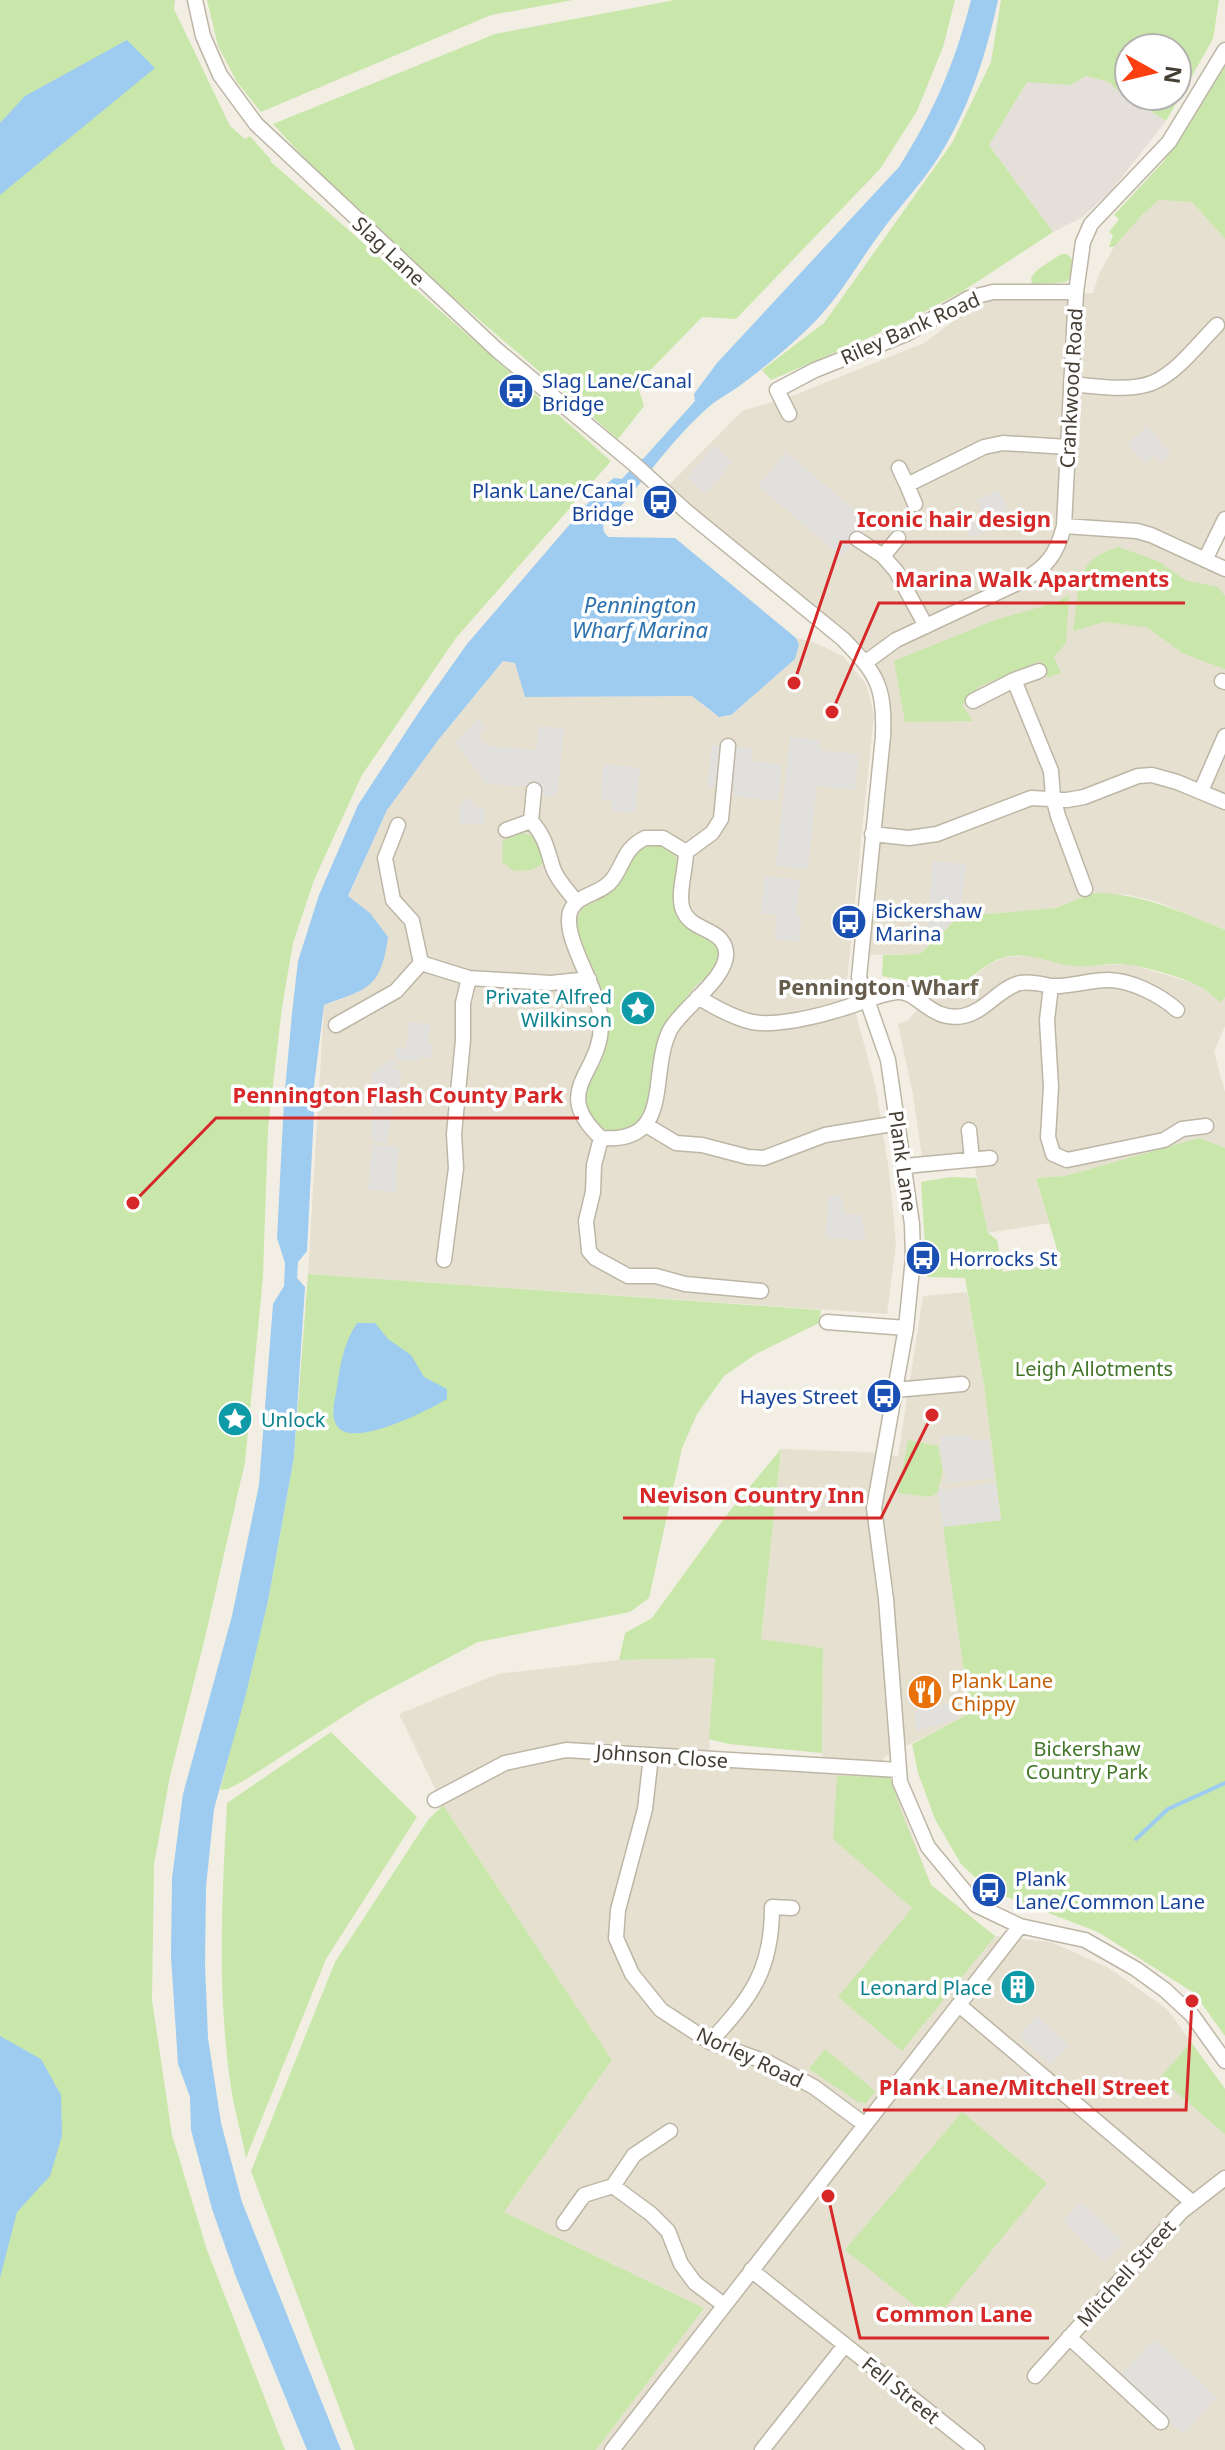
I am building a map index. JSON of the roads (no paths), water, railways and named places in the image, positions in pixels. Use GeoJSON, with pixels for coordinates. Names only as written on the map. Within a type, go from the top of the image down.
{"type":"FeatureCollection","features":[{"type":"Feature","properties":{"kind":"street","name":"Slag Lane"},"geometry":{"type":"LineString","coordinates":[[195,0],[203,36],[220,75],[256,124],[440,299],[656,483]]}},
{"type":"Feature","properties":{"kind":"street","name":"Crankwood Road"},"geometry":{"type":"LineString","coordinates":[[866,662],[896,640],[1039,572],[1052,560],[1064,526],[1076,292],[1083,242],[1091,224],[1169,142],[1225,50]]}},
{"type":"Feature","properties":{"kind":"street","name":"Riley Bank Road"},"geometry":{"type":"LineString","coordinates":[[789,414],[777,390],[815,370],[906,334],[969,298],[993,292],[1076,292]]}},
{"type":"Feature","properties":{"kind":"street"},"geometry":{"type":"LineString","coordinates":[[1071,384],[1132,387],[1151,383],[1167,374],[1217,325]]}},
{"type":"Feature","properties":{"kind":"street"},"geometry":{"type":"LineString","coordinates":[[907,485],[984,447],[1003,443],[1068,447]]}},
{"type":"Feature","properties":{"kind":"street"},"geometry":{"type":"LineString","coordinates":[[899,468],[915,504]]}},
{"type":"Feature","properties":{"kind":"street","name":"Plank Lane"},"geometry":{"type":"LineString","coordinates":[[656,483],[687,512],[843,639],[866,662],[879,684],[884,704],[859,977],[888,1060],[905,1166],[913,1258],[906,1328],[874,1508],[886,1599],[900,1782],[928,1847],[976,1905],[1020,1926],[1085,1940],[1136,1969],[1192,2015],[1225,2061]]}},
{"type":"Feature","properties":{"kind":"street"},"geometry":{"type":"LineString","coordinates":[[1205,560],[1225,519]]}},
{"type":"Feature","properties":{"kind":"street"},"geometry":{"type":"LineString","coordinates":[[1064,526],[1137,531],[1225,569]]}},
{"type":"Feature","properties":{"kind":"street"},"geometry":{"type":"LineString","coordinates":[[883,556],[898,538]]}},
{"type":"Feature","properties":{"kind":"street"},"geometry":{"type":"LineString","coordinates":[[857,539],[883,556],[896,571],[926,626]]}},
{"type":"Feature","properties":{"kind":"street"},"geometry":{"type":"LineString","coordinates":[[973,701],[1039,671]]}},
{"type":"Feature","properties":{"kind":"street"},"geometry":{"type":"LineString","coordinates":[[1014,680],[1051,771],[1053,797],[1066,843],[1085,889]]}},
{"type":"Feature","properties":{"kind":"street"},"geometry":{"type":"LineString","coordinates":[[1201,791],[1225,736]]}},
{"type":"Feature","properties":{"kind":"street"},"geometry":{"type":"LineString","coordinates":[[686,852],[712,833],[721,819],[728,746]]}},
{"type":"Feature","properties":{"kind":"street"},"geometry":{"type":"LineString","coordinates":[[872,834],[909,838],[937,834],[1031,798],[1067,800],[1084,797],[1138,776],[1152,775],[1225,802]]}},
{"type":"Feature","properties":{"kind":"street"},"geometry":{"type":"LineString","coordinates":[[531,821],[534,790]]}},
{"type":"Feature","properties":{"kind":"street"},"geometry":{"type":"LineString","coordinates":[[531,821],[542,832],[553,871],[576,901]]}},
{"type":"Feature","properties":{"kind":"street"},"geometry":{"type":"LineString","coordinates":[[506,830],[531,821]]}},
{"type":"Feature","properties":{"kind":"street"},"geometry":{"type":"LineString","coordinates":[[398,825],[385,858],[393,900],[412,921],[421,963]]}},
{"type":"Feature","properties":{"kind":"street"},"geometry":{"type":"LineString","coordinates":[[645,838],[663,838],[686,852],[686,874],[680,891],[683,910],[688,922],[715,934],[726,950],[726,964],[672,1027],[663,1047],[655,1110],[646,1125],[628,1137],[601,1138],[584,1120],[578,1107],[582,1079],[596,1052],[601,1023],[600,1006],[569,930],[570,914],[576,901],[612,881],[632,845],[645,838]]}},
{"type":"Feature","properties":{"kind":"street"},"geometry":{"type":"LineString","coordinates":[[421,963],[469,978],[551,983],[589,979]]}},
{"type":"Feature","properties":{"kind":"street"},"geometry":{"type":"LineString","coordinates":[[336,1025],[396,991],[421,963]]}},
{"type":"Feature","properties":{"kind":"street"},"geometry":{"type":"LineString","coordinates":[[444,1260],[456,1168],[454,1134],[463,1040],[463,1003],[469,978]]}},
{"type":"Feature","properties":{"kind":"street"},"geometry":{"type":"LineString","coordinates":[[698,997],[719,1010],[750,1022],[808,1017],[899,991],[912,995],[924,1007],[940,1015],[959,1017],[975,1013],[1016,984],[1030,982],[1071,987],[1110,980],[1168,1001],[1177,1010]]}},
{"type":"Feature","properties":{"kind":"street"},"geometry":{"type":"LineString","coordinates":[[1051,986],[1047,1020],[1051,1087],[1048,1137],[1053,1154],[1067,1160],[1164,1140],[1182,1129],[1206,1126]]}},
{"type":"Feature","properties":{"kind":"street"},"geometry":{"type":"LineString","coordinates":[[646,1125],[676,1143],[764,1158],[825,1135],[898,1123]]}},
{"type":"Feature","properties":{"kind":"street"},"geometry":{"type":"LineString","coordinates":[[969,1130],[972,1159]]}},
{"type":"Feature","properties":{"kind":"street"},"geometry":{"type":"LineString","coordinates":[[601,1138],[586,1221],[589,1251],[607,1266],[628,1276],[656,1276],[685,1284],[735,1282],[761,1291]]}},
{"type":"Feature","properties":{"kind":"street"},"geometry":{"type":"LineString","coordinates":[[905,1166],[990,1158]]}},
{"type":"Feature","properties":{"kind":"street"},"geometry":{"type":"LineString","coordinates":[[827,1322],[906,1328]]}},
{"type":"Feature","properties":{"kind":"street"},"geometry":{"type":"LineString","coordinates":[[895,1390],[962,1384]]}},
{"type":"Feature","properties":{"kind":"street","name":"Johnson Close"},"geometry":{"type":"LineString","coordinates":[[435,1800],[505,1763],[566,1750],[899,1770]]}},
{"type":"Feature","properties":{"kind":"street","name":"Norley Road"},"geometry":{"type":"LineString","coordinates":[[651,1756],[645,1809],[618,1910],[616,1938],[632,1974],[661,2010],[710,2042],[769,2063],[803,2081],[864,2124]]}},
{"type":"Feature","properties":{"kind":"street"},"geometry":{"type":"LineString","coordinates":[[710,2042],[758,1984],[768,1950],[772,1907],[792,1908]]}},
{"type":"Feature","properties":{"kind":"street"},"geometry":{"type":"LineString","coordinates":[[612,2450],[1020,1926]]}},
{"type":"Feature","properties":{"kind":"street"},"geometry":{"type":"LineString","coordinates":[[959,2005],[1193,2203]]}},
{"type":"Feature","properties":{"kind":"street"},"geometry":{"type":"LineString","coordinates":[[564,2223],[584,2195],[613,2186],[634,2155],[670,2131]]}},
{"type":"Feature","properties":{"kind":"street","name":"Mitchell Street"},"geometry":{"type":"LineString","coordinates":[[1035,2376],[1181,2212],[1225,2178]]}},
{"type":"Feature","properties":{"kind":"street"},"geometry":{"type":"LineString","coordinates":[[613,2186],[668,2231],[681,2264],[695,2283],[724,2305]]}},
{"type":"Feature","properties":{"kind":"street","name":"Fell Street"},"geometry":{"type":"LineString","coordinates":[[751,2270],[977,2450]]}},
{"type":"Feature","properties":{"kind":"street"},"geometry":{"type":"LineString","coordinates":[[1069,2337],[1161,2422]]}},
{"type":"Feature","properties":{"kind":"street"},"geometry":{"type":"LineString","coordinates":[[783,2450],[766,2445],[845,2345]]}},
{"type":"Feature","properties":{"kind":"water","name":"Pennington Wharf Marina"},"geometry":{"type":"Polygon","coordinates":[[[971,0],[998,0],[970,95],[937,160],[821,315],[770,362],[703,412],[603,526],[608,537],[675,538],[796,638],[799,645],[795,659],[731,715],[719,717],[692,696],[525,697],[515,663],[503,661],[439,739],[387,810],[348,896],[370,913],[388,937],[381,967],[370,984],[324,1005],[312,1102],[307,1251],[298,1262],[297,1278],[305,1287],[294,1457],[268,1601],[214,1809],[206,1887],[208,2038],[221,2123],[242,2202],[341,2450],[307,2450],[236,2277],[212,2209],[191,2130],[190,2097],[178,2064],[171,1956],[172,1878],[183,1794],[232,1616],[259,1485],[273,1304],[284,1286],[285,1263],[277,1238],[284,1101],[298,961],[319,895],[358,805],[421,709],[467,644],[601,488],[614,478],[622,479],[643,459],[695,401],[694,394],[717,363],[899,167],[923,127],[942,86],[971,0]]]}},
{"type":"Feature","properties":{"kind":"water"},"geometry":{"type":"Polygon","coordinates":[[[127,40],[155,68],[0,195],[0,123],[25,96],[127,40]]]}},
{"type":"Feature","properties":{"kind":"water"},"geometry":{"type":"Polygon","coordinates":[[[357,1323],[375,1323],[388,1339],[411,1355],[424,1377],[447,1389],[447,1399],[376,1430],[348,1433],[339,1428],[333,1414],[334,1403],[346,1346],[357,1323]]]}},
{"type":"Feature","properties":{"kind":"water"},"geometry":{"type":"Polygon","coordinates":[[[0,2036],[41,2059],[61,2095],[62,2136],[50,2176],[17,2212],[0,2278],[0,2036]]]}},
{"type":"Feature","properties":{"kind":"waterway"},"geometry":{"type":"LineString","coordinates":[[1136,1839],[1168,1809],[1225,1783]]}},
{"type":"Feature","properties":{"kind":"place","name":"Slag Lane/Canal Bridge"},"geometry":{"type":"Point","coordinates":[516,391]}},
{"type":"Feature","properties":{"kind":"place","name":"Plank Lane/Canal Bridge"},"geometry":{"type":"Point","coordinates":[660,502]}},
{"type":"Feature","properties":{"kind":"place","name":"Iconic hair design"},"geometry":{"type":"Point","coordinates":[794,683]}},
{"type":"Feature","properties":{"kind":"place","name":"Marina Walk Apartments"},"geometry":{"type":"Point","coordinates":[832,712]}},
{"type":"Feature","properties":{"kind":"place","name":"Bickershaw Marina"},"geometry":{"type":"Point","coordinates":[849,922]}},
{"type":"Feature","properties":{"kind":"place","name":"Private Alfred Wilkinson"},"geometry":{"type":"Point","coordinates":[638,1008]}},
{"type":"Feature","properties":{"kind":"place","name":"Pennington Flash County Park"},"geometry":{"type":"Point","coordinates":[133,1203]}},
{"type":"Feature","properties":{"kind":"place","name":"Horrocks St"},"geometry":{"type":"Point","coordinates":[923,1258]}},
{"type":"Feature","properties":{"kind":"place","name":"Hayes Street"},"geometry":{"type":"Point","coordinates":[884,1396]}},
{"type":"Feature","properties":{"kind":"place","name":"Nevison Country Inn"},"geometry":{"type":"Point","coordinates":[932,1415]}},
{"type":"Feature","properties":{"kind":"place","name":"Unlock"},"geometry":{"type":"Point","coordinates":[235,1419]}},
{"type":"Feature","properties":{"kind":"place","name":"Plank Lane Chippy"},"geometry":{"type":"Point","coordinates":[925,1692]}},
{"type":"Feature","properties":{"kind":"place","name":"Plank Lane/Common Lane"},"geometry":{"type":"Point","coordinates":[989,1890]}},
{"type":"Feature","properties":{"kind":"place","name":"Leonard Place"},"geometry":{"type":"Point","coordinates":[1018,1987]}},
{"type":"Feature","properties":{"kind":"place","name":"Plank Lane/Mitchell Street"},"geometry":{"type":"Point","coordinates":[1192,2001]}},
{"type":"Feature","properties":{"kind":"place","name":"Common Lane"},"geometry":{"type":"Point","coordinates":[828,2196]}},
{"type":"Feature","properties":{"kind":"district","name":"Pennington Wharf"},"geometry":{"type":"Point","coordinates":[878,986]}},
{"type":"Feature","properties":{"kind":"park label","name":"Leigh Allotments"},"geometry":{"type":"Point","coordinates":[1094,1368]}},
{"type":"Feature","properties":{"kind":"park label","name":"Bickershaw Country Park"},"geometry":{"type":"Point","coordinates":[1087,1760]}}]}
